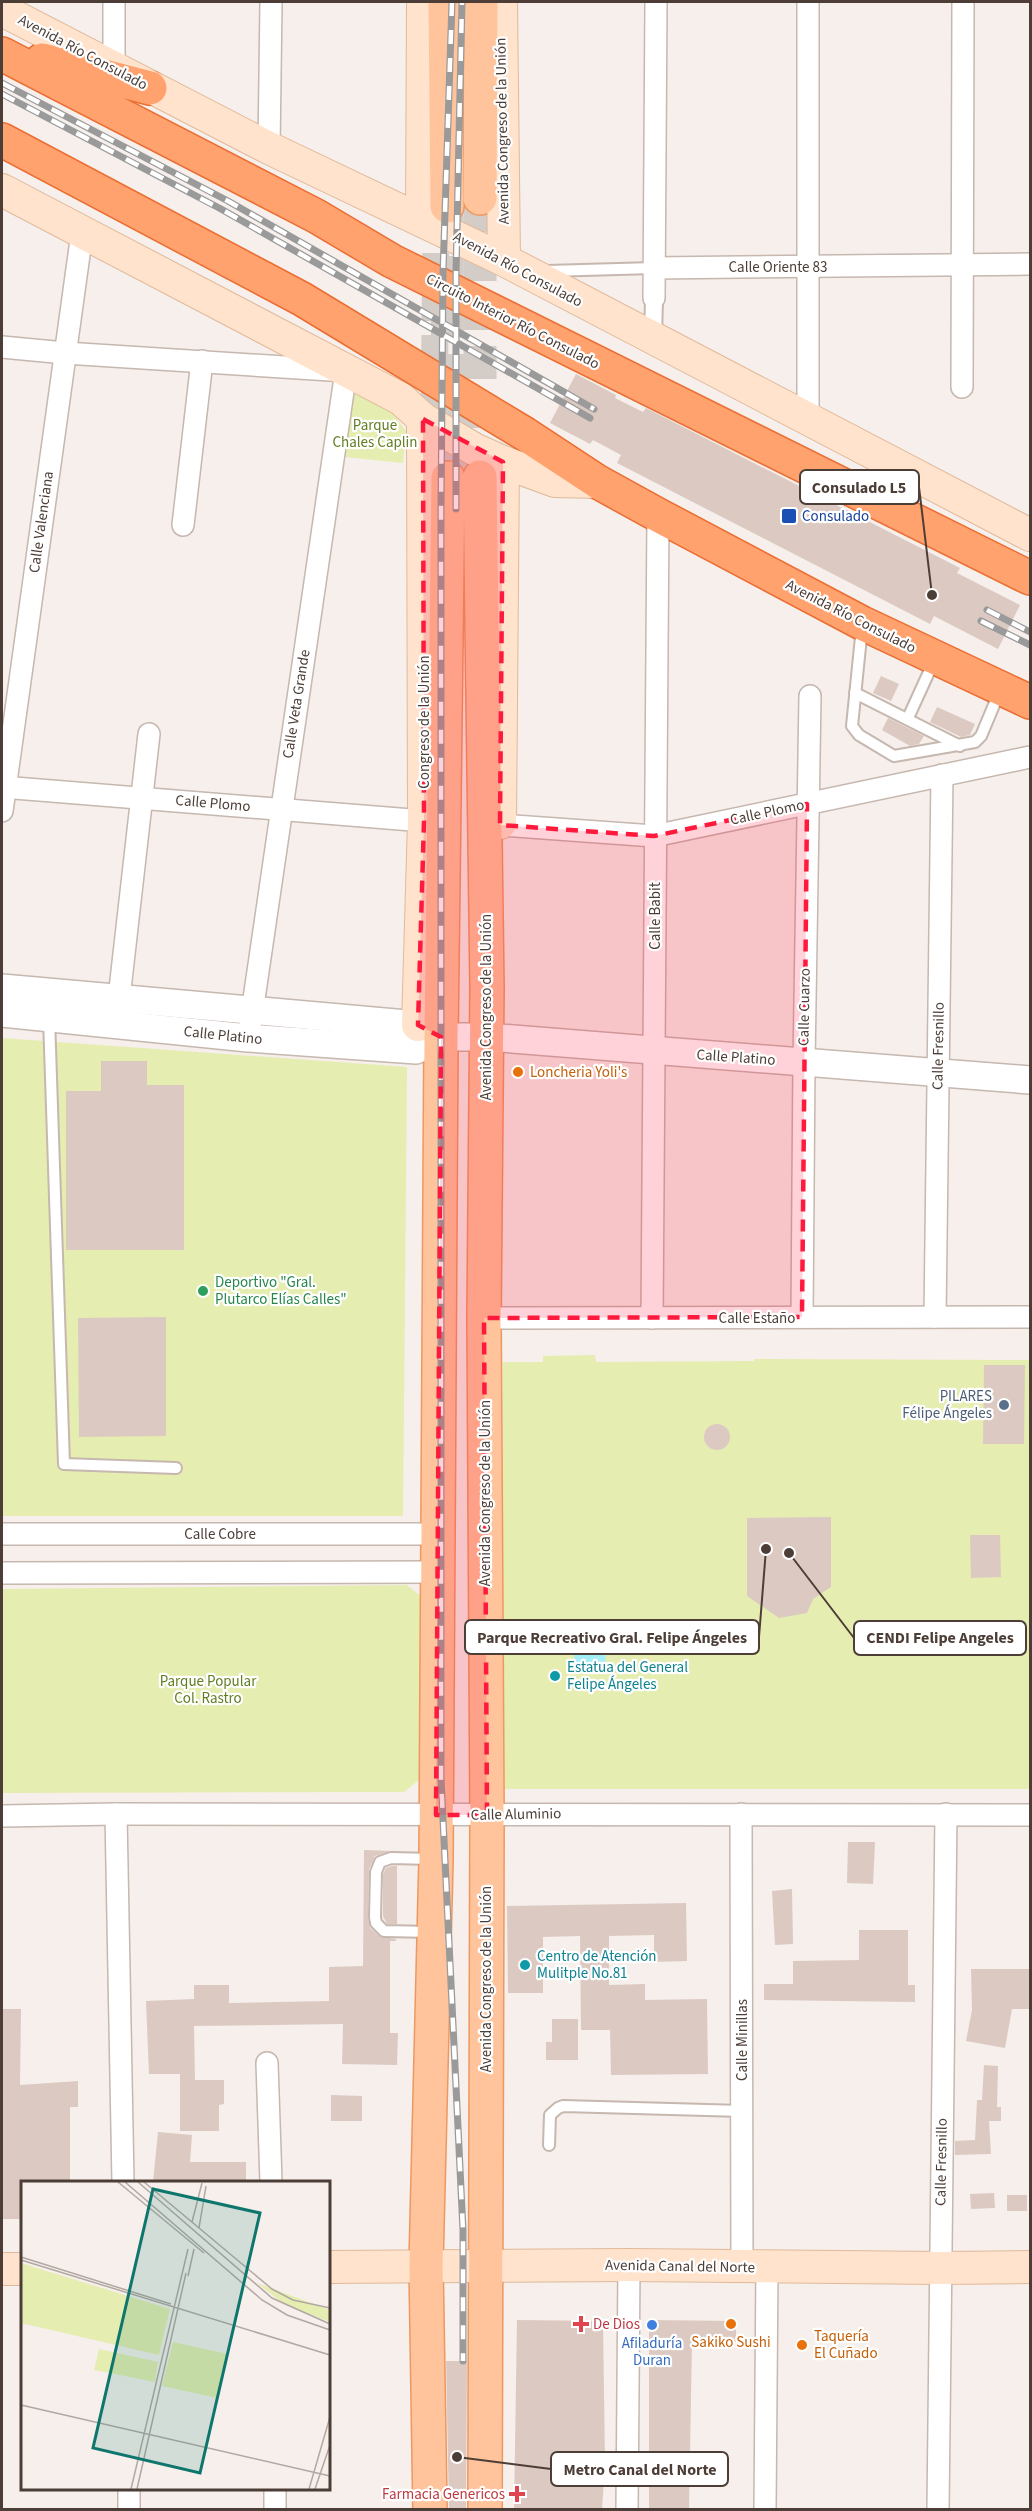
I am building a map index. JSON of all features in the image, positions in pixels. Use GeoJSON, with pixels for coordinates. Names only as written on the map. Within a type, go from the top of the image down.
{"type":"FeatureCollection","features":[{"type":"Feature","properties":{"kind":"highway"},"geometry":{"type":"LineString","coordinates":[[2,54],[47,60],[150,88]]}},
{"type":"Feature","properties":{"kind":"highway","name":"Circuito Interior Río Consulado"},"geometry":{"type":"LineString","coordinates":[[2,54],[297,206],[392,261],[1030,578]]}},
{"type":"Feature","properties":{"kind":"highway"},"geometry":{"type":"LineString","coordinates":[[2,140],[302,299],[525,434],[598,482]]}},
{"type":"Feature","properties":{"kind":"highway","name":"Avenida Río Consulado"},"geometry":{"type":"LineString","coordinates":[[598,482],[862,624],[1030,702]]}},
{"type":"Feature","properties":{"kind":"main road"},"geometry":{"type":"LineString","coordinates":[[423,2],[435,210]]}},
{"type":"Feature","properties":{"kind":"main road"},"geometry":{"type":"LineString","coordinates":[[435,210],[446,2]]}},
{"type":"Feature","properties":{"kind":"main road","name":"Avenida Congreso de la Unión"},"geometry":{"type":"LineString","coordinates":[[480,198],[481,2]]}},
{"type":"Feature","properties":{"kind":"main road","name":"Avenida Congreso de la Unión"},"geometry":{"type":"LineString","coordinates":[[501,2],[515,266]]}},
{"type":"Feature","properties":{"kind":"main road","name":"Avenida Río Consulado"},"geometry":{"type":"LineString","coordinates":[[2,10],[269,148],[435,210],[515,266],[1030,535]]}},
{"type":"Feature","properties":{"kind":"main road","name":"Avenida Río Consulado"},"geometry":{"type":"LineString","coordinates":[[2,190],[401,399],[423,419],[474,449],[466,474],[598,482]]}},
{"type":"Feature","properties":{"kind":"main road","name":"Congreso de la Unión"},"geometry":{"type":"LineString","coordinates":[[423,419],[424,821],[430,1031]]}},
{"type":"Feature","properties":{"kind":"main road"},"geometry":{"type":"LineString","coordinates":[[466,474],[500,825],[500,948],[495,970],[487,987]]}},
{"type":"Feature","properties":{"kind":"main road"},"geometry":{"type":"LineString","coordinates":[[430,2510],[426,2265],[435,1932],[439,1533],[430,1031],[466,474]]}},
{"type":"Feature","properties":{"kind":"main road","name":"Avenida Congreso de la Unión"},"geometry":{"type":"LineString","coordinates":[[466,474],[487,987],[484,1318],[487,1815],[485,2510]]}},
{"type":"Feature","properties":{"kind":"main road","name":"Avenida Canal del Norte"},"geometry":{"type":"LineString","coordinates":[[330,2267],[629,2265],[1030,2267]]}},
{"type":"Feature","properties":{"kind":"main road"},"geometry":{"type":"LineString","coordinates":[[2,2269],[21,2269]]}},
{"type":"Feature","properties":{"kind":"street"},"geometry":{"type":"LineString","coordinates":[[114,2],[114,69]]}},
{"type":"Feature","properties":{"kind":"street"},"geometry":{"type":"LineString","coordinates":[[269,148],[271,2]]}},
{"type":"Feature","properties":{"kind":"street"},"geometry":{"type":"LineString","coordinates":[[435,2],[435,210]]}},
{"type":"Feature","properties":{"kind":"street"},"geometry":{"type":"LineString","coordinates":[[653,339],[656,2]]}},
{"type":"Feature","properties":{"kind":"street"},"geometry":{"type":"LineString","coordinates":[[808,2],[808,419]]}},
{"type":"Feature","properties":{"kind":"street"},"geometry":{"type":"LineString","coordinates":[[962,387],[963,2]]}},
{"type":"Feature","properties":{"kind":"street","name":"Calle Valenciana"},"geometry":{"type":"LineString","coordinates":[[2,811],[3,787],[82,233]]}},
{"type":"Feature","properties":{"kind":"street","name":"Calle Oriente 83"},"geometry":{"type":"LineString","coordinates":[[654,268],[1030,264]]}},
{"type":"Feature","properties":{"kind":"street"},"geometry":{"type":"LineString","coordinates":[[2,347],[346,371]]}},
{"type":"Feature","properties":{"kind":"street"},"geometry":{"type":"LineString","coordinates":[[183,525],[202,361]]}},
{"type":"Feature","properties":{"kind":"street","name":"Calle Veta Grande"},"geometry":{"type":"LineString","coordinates":[[250,1025],[280,808],[346,371]]}},
{"type":"Feature","properties":{"kind":"street","name":"Calle Babit"},"geometry":{"type":"LineString","coordinates":[[652,1318],[656,1051],[654,836],[658,515]]}},
{"type":"Feature","properties":{"kind":"street","name":"Calle Cuarzo"},"geometry":{"type":"LineString","coordinates":[[802,1317],[810,696]]}},
{"type":"Feature","properties":{"kind":"street"},"geometry":{"type":"LineString","coordinates":[[119,998],[149,734]]}},
{"type":"Feature","properties":{"kind":"street","name":"Calle Plomo"},"geometry":{"type":"LineString","coordinates":[[500,825],[654,836],[1030,757]]}},
{"type":"Feature","properties":{"kind":"street","name":"Calle Fresnillo"},"geometry":{"type":"LineString","coordinates":[[935,1317],[942,775]]}},
{"type":"Feature","properties":{"kind":"street","name":"Calle Plomo"},"geometry":{"type":"LineString","coordinates":[[3,787],[142,796],[424,821]]}},
{"type":"Feature","properties":{"kind":"street","name":"Calle Platino"},"geometry":{"type":"LineString","coordinates":[[2,988],[119,998],[250,1025],[417,1050],[430,1031],[1030,1080]]}},
{"type":"Feature","properties":{"kind":"street","name":"Calle Platino"},"geometry":{"type":"LineString","coordinates":[[2,1014],[250,1025]]}},
{"type":"Feature","properties":{"kind":"street","name":"Calle Estaño"},"geometry":{"type":"LineString","coordinates":[[484,1318],[1030,1317]]}},
{"type":"Feature","properties":{"kind":"street","name":"Calle Cobre"},"geometry":{"type":"LineString","coordinates":[[2,1534],[439,1533]]}},
{"type":"Feature","properties":{"kind":"street"},"geometry":{"type":"LineString","coordinates":[[2,1573],[438,1572]]}},
{"type":"Feature","properties":{"kind":"street"},"geometry":{"type":"LineString","coordinates":[[116,1814],[123,2181]]}},
{"type":"Feature","properties":{"kind":"street","name":"Calle Aluminio"},"geometry":{"type":"LineString","coordinates":[[2,1816],[116,1814],[1030,1815]]}},
{"type":"Feature","properties":{"kind":"street","name":"Calle Minillas"},"geometry":{"type":"LineString","coordinates":[[741,1814],[742,2111],[755,2266],[765,2510]]}},
{"type":"Feature","properties":{"kind":"street","name":"Calle Fresnillo"},"geometry":{"type":"LineString","coordinates":[[938,2510],[946,1814]]}},
{"type":"Feature","properties":{"kind":"street"},"geometry":{"type":"LineString","coordinates":[[267,2062],[271,2181]]}},
{"type":"Feature","properties":{"kind":"street"},"geometry":{"type":"LineString","coordinates":[[627,2510],[629,2265]]}},
{"type":"Feature","properties":{"kind":"street"},"geometry":{"type":"LineString","coordinates":[[129,2490],[129,2510]]}},
{"type":"Feature","properties":{"kind":"street"},"geometry":{"type":"LineString","coordinates":[[275,2490],[275,2510]]}},
{"type":"Feature","properties":{"kind":"lane","name":"Calle Oriente 83"},"geometry":{"type":"LineString","coordinates":[[515,266],[654,268]]}},
{"type":"Feature","properties":{"kind":"lane"},"geometry":{"type":"LineString","coordinates":[[862,624],[852,721],[855,731],[891,754],[901,756],[960,746],[979,740],[1001,689]]}},
{"type":"Feature","properties":{"kind":"lane"},"geometry":{"type":"LineString","coordinates":[[908,718],[935,659]]}},
{"type":"Feature","properties":{"kind":"lane"},"geometry":{"type":"LineString","coordinates":[[855,693],[960,746]]}},
{"type":"Feature","properties":{"kind":"lane"},"geometry":{"type":"LineString","coordinates":[[49,1017],[64,1464],[176,1468]]}},
{"type":"Feature","properties":{"kind":"lane"},"geometry":{"type":"LineString","coordinates":[[435,1932],[384,1931],[376,1923],[375,1917],[376,1872],[380,1862],[391,1858],[436,1859]]}},
{"type":"Feature","properties":{"kind":"lane"},"geometry":{"type":"LineString","coordinates":[[549,2145],[550,2115],[563,2106],[742,2111]]}},
{"type":"Feature","properties":{"kind":"highlighted area"},"geometry":{"type":"Polygon","coordinates":[[[423,419],[503,462],[500,825],[654,836],[807,804],[802,1317],[484,1318],[487,1815],[436,1815],[441,1037],[418,1025],[424,821],[423,419]]]}},
{"type":"Feature","properties":{"kind":"green space","name":"Parque Chales Caplin"},"geometry":{"type":"Polygon","coordinates":[[[352,389],[390,409],[406,431],[403,463],[345,457],[352,389]]]}},
{"type":"Feature","properties":{"kind":"green space","name":"Deportivo \"Gral. Plutarco Elías Calles\""},"geometry":{"type":"Polygon","coordinates":[[[2,1038],[407,1067],[403,1516],[2,1516],[2,1038]]]}},
{"type":"Feature","properties":{"kind":"green space"},"geometry":{"type":"Polygon","coordinates":[[[595,1355],[596,1362],[754,1361],[754,1359],[1030,1360],[1030,1789],[501,1789],[503,1362],[543,1362],[543,1356],[595,1355]]]}},
{"type":"Feature","properties":{"kind":"green space","name":"Parque Popular Col. Rastro"},"geometry":{"type":"Polygon","coordinates":[[[407,1585],[422,1597],[424,1776],[404,1792],[2,1793],[2,1589],[407,1585]]]}},
{"type":"Feature","properties":{"kind":"water"},"geometry":{"type":"Polygon","coordinates":[[[604,1632],[606,1670],[575,1671],[573,1633],[604,1632]]]}},
{"type":"Feature","properties":{"kind":"building"},"geometry":{"type":"Polygon","coordinates":[[[576,374],[616,395],[615,398],[643,412],[646,408],[960,568],[957,573],[1020,605],[998,649],[934,616],[930,624],[617,463],[621,455],[593,440],[590,444],[550,423],[576,374]]]}},
{"type":"Feature","properties":{"kind":"building"},"geometry":{"type":"Polygon","coordinates":[[[881,676],[899,684],[891,701],[873,693],[881,676]]]}},
{"type":"Feature","properties":{"kind":"building"},"geometry":{"type":"Polygon","coordinates":[[[937,707],[975,724],[970,735],[961,737],[930,722],[937,707]]]}},
{"type":"Feature","properties":{"kind":"building"},"geometry":{"type":"Polygon","coordinates":[[[888,718],[924,736],[919,744],[910,746],[882,730],[888,718]]]}},
{"type":"Feature","properties":{"kind":"building"},"geometry":{"type":"Polygon","coordinates":[[[101,1061],[147,1061],[147,1085],[184,1085],[184,1250],[66,1250],[66,1091],[101,1091],[101,1061]]]}},
{"type":"Feature","properties":{"kind":"building"},"geometry":{"type":"Polygon","coordinates":[[[166,1317],[166,1436],[79,1437],[78,1318],[166,1317]]]}},
{"type":"Feature","properties":{"kind":"building","name":"PILARES Félipe Ángeles"},"geometry":{"type":"Polygon","coordinates":[[[984,1365],[1025,1365],[1024,1444],[983,1444],[984,1365]]]}},
{"type":"Feature","properties":{"kind":"building"},"geometry":{"type":"Polygon","coordinates":[[[717,1424],[726,1428],[730,1437],[726,1446],[717,1450],[708,1446],[704,1437],[708,1428],[717,1424]]]}},
{"type":"Feature","properties":{"kind":"building"},"geometry":{"type":"Polygon","coordinates":[[[831,1517],[831,1587],[813,1599],[807,1613],[779,1618],[747,1596],[747,1518],[831,1517]]]}},
{"type":"Feature","properties":{"kind":"building"},"geometry":{"type":"Polygon","coordinates":[[[970,1535],[1000,1535],[1001,1577],[971,1578],[970,1535]]]}},
{"type":"Feature","properties":{"kind":"building"},"geometry":{"type":"Polygon","coordinates":[[[848,1842],[875,1842],[873,1884],[847,1883],[848,1842]]]}},
{"type":"Feature","properties":{"kind":"building"},"geometry":{"type":"Polygon","coordinates":[[[364,1850],[391,1851],[375,1856],[369,1869],[368,1917],[370,1928],[379,1936],[396,1939],[396,1941],[390,1941],[390,2033],[398,2033],[397,2065],[342,2064],[343,2024],[194,2026],[195,2080],[224,2080],[224,2104],[219,2105],[219,2131],[180,2131],[180,2074],[149,2074],[146,2001],[194,1999],[194,1985],[229,1985],[229,2003],[329,2001],[329,1967],[363,1966],[364,1850]]]}},
{"type":"Feature","properties":{"kind":"building"},"geometry":{"type":"Polygon","coordinates":[[[397,1866],[397,1924],[387,1924],[383,1916],[383,1874],[386,1868],[397,1866]]]}},
{"type":"Feature","properties":{"kind":"building"},"geometry":{"type":"Polygon","coordinates":[[[792,1889],[793,1944],[775,1945],[772,1891],[792,1889]]]}},
{"type":"Feature","properties":{"kind":"building"},"geometry":{"type":"Polygon","coordinates":[[[686,1903],[687,1961],[654,1962],[654,1935],[609,1936],[609,1985],[645,1984],[645,2000],[707,1999],[708,2074],[611,2075],[610,2030],[581,2030],[580,1936],[543,1937],[543,1993],[508,1993],[507,1906],[686,1903]]]}},
{"type":"Feature","properties":{"kind":"building"},"geometry":{"type":"Polygon","coordinates":[[[859,1930],[908,1930],[908,1985],[915,1985],[915,2002],[764,2000],[764,1984],[793,1984],[793,1961],[859,1960],[859,1930]]]}},
{"type":"Feature","properties":{"kind":"building"},"geometry":{"type":"Polygon","coordinates":[[[971,1969],[1030,1969],[1030,2009],[1012,2009],[1005,2048],[966,2041],[972,2010],[971,1969]]]}},
{"type":"Feature","properties":{"kind":"building"},"geometry":{"type":"Polygon","coordinates":[[[2,2009],[21,2009],[20,2085],[78,2081],[78,2107],[70,2107],[70,2181],[21,2181],[21,2219],[2,2219],[2,2009]]]}},
{"type":"Feature","properties":{"kind":"building"},"geometry":{"type":"Polygon","coordinates":[[[552,2019],[578,2019],[578,2060],[546,2060],[546,2042],[552,2042],[552,2019]]]}},
{"type":"Feature","properties":{"kind":"building"},"geometry":{"type":"Polygon","coordinates":[[[984,2065],[998,2066],[997,2107],[1001,2107],[1001,2121],[989,2121],[991,2154],[955,2155],[955,2141],[975,2140],[977,2100],[982,2100],[984,2065]]]}},
{"type":"Feature","properties":{"kind":"building"},"geometry":{"type":"Polygon","coordinates":[[[331,2095],[362,2096],[362,2121],[331,2121],[331,2095]]]}},
{"type":"Feature","properties":{"kind":"building"},"geometry":{"type":"Polygon","coordinates":[[[158,2132],[192,2135],[190,2162],[246,2162],[246,2181],[153,2181],[158,2132]]]}},
{"type":"Feature","properties":{"kind":"building"},"geometry":{"type":"Polygon","coordinates":[[[994,2193],[995,2208],[971,2209],[970,2194],[994,2193]]]}},
{"type":"Feature","properties":{"kind":"building"},"geometry":{"type":"Polygon","coordinates":[[[1007,2195],[1027,2195],[1027,2211],[1007,2211],[1007,2195]]]}},
{"type":"Feature","properties":{"kind":"building"},"geometry":{"type":"Polygon","coordinates":[[[517,2320],[603,2321],[605,2464],[602,2510],[514,2510],[517,2320]]]}},
{"type":"Feature","properties":{"kind":"building"},"geometry":{"type":"Polygon","coordinates":[[[649,2320],[736,2321],[736,2342],[692,2341],[689,2510],[649,2510],[649,2320]]]}},
{"type":"Feature","properties":{"kind":"building"},"geometry":{"type":"Polygon","coordinates":[[[446,2361],[467,2361],[466,2510],[449,2510],[446,2361]]]}},
{"type":"Feature","properties":{"kind":"tunnel"},"geometry":{"type":"LineString","coordinates":[[480,198],[480,477]]}},
{"type":"Feature","properties":{"kind":"tunnel"},"geometry":{"type":"LineString","coordinates":[[447,207],[448,478]]}},
{"type":"Feature","properties":{"kind":"tunnel"},"geometry":{"type":"LineString","coordinates":[[434,444],[436,209]]}},
{"type":"Feature","properties":{"kind":"railway"},"geometry":{"type":"LineString","coordinates":[[452,2],[443,273],[441,509],[441,1778],[463,2230],[463,2361]]}},
{"type":"Feature","properties":{"kind":"railway"},"geometry":{"type":"LineString","coordinates":[[456,509],[456,273],[462,2]]}},
{"type":"Feature","properties":{"kind":"railway"},"geometry":{"type":"LineString","coordinates":[[2,83],[228,201],[594,409]]}},
{"type":"Feature","properties":{"kind":"railway"},"geometry":{"type":"LineString","coordinates":[[2,94],[221,209],[590,418]]}},
{"type":"Feature","properties":{"kind":"railway"},"geometry":{"type":"LineString","coordinates":[[987,610],[1030,632]]}},
{"type":"Feature","properties":{"kind":"railway"},"geometry":{"type":"LineString","coordinates":[[981,621],[1030,645]]}},
{"type":"Feature","properties":{"kind":"place","name":"Consulado"},"geometry":{"type":"Point","coordinates":[789,516]}},
{"type":"Feature","properties":{"kind":"place","name":"Consulado L5"},"geometry":{"type":"Point","coordinates":[932,595]}},
{"type":"Feature","properties":{"kind":"place","name":"Loncheria Yoli's"},"geometry":{"type":"Point","coordinates":[518,1072]}},
{"type":"Feature","properties":{"kind":"place","name":"Deportivo \"Gral. Plutarco Elías Calles\""},"geometry":{"type":"Point","coordinates":[203,1291]}},
{"type":"Feature","properties":{"kind":"place","name":"PILARES Félipe Ángeles"},"geometry":{"type":"Point","coordinates":[1004,1405]}},
{"type":"Feature","properties":{"kind":"place","name":"Parque Recreativo Gral. Felipe Ángeles"},"geometry":{"type":"Point","coordinates":[766,1549]}},
{"type":"Feature","properties":{"kind":"place","name":"CENDI Felipe Angeles"},"geometry":{"type":"Point","coordinates":[789,1553]}},
{"type":"Feature","properties":{"kind":"place","name":"Estatua del General Felipe Ángeles"},"geometry":{"type":"Point","coordinates":[555,1676]}},
{"type":"Feature","properties":{"kind":"place","name":"Centro de Atención Mulitple No.81"},"geometry":{"type":"Point","coordinates":[525,1965]}},
{"type":"Feature","properties":{"kind":"place","name":"De Dios"},"geometry":{"type":"Point","coordinates":[581,2324]}},
{"type":"Feature","properties":{"kind":"place","name":"Sakiko Sushi"},"geometry":{"type":"Point","coordinates":[731,2324]}},
{"type":"Feature","properties":{"kind":"place","name":"Afiladuría Duran"},"geometry":{"type":"Point","coordinates":[652,2325]}},
{"type":"Feature","properties":{"kind":"place","name":"Taquería El Cuñado"},"geometry":{"type":"Point","coordinates":[802,2345]}},
{"type":"Feature","properties":{"kind":"place","name":"Metro Canal del Norte"},"geometry":{"type":"Point","coordinates":[457,2457]}},
{"type":"Feature","properties":{"kind":"place","name":"Farmacia Genericos"},"geometry":{"type":"Point","coordinates":[517,2494]}}]}
